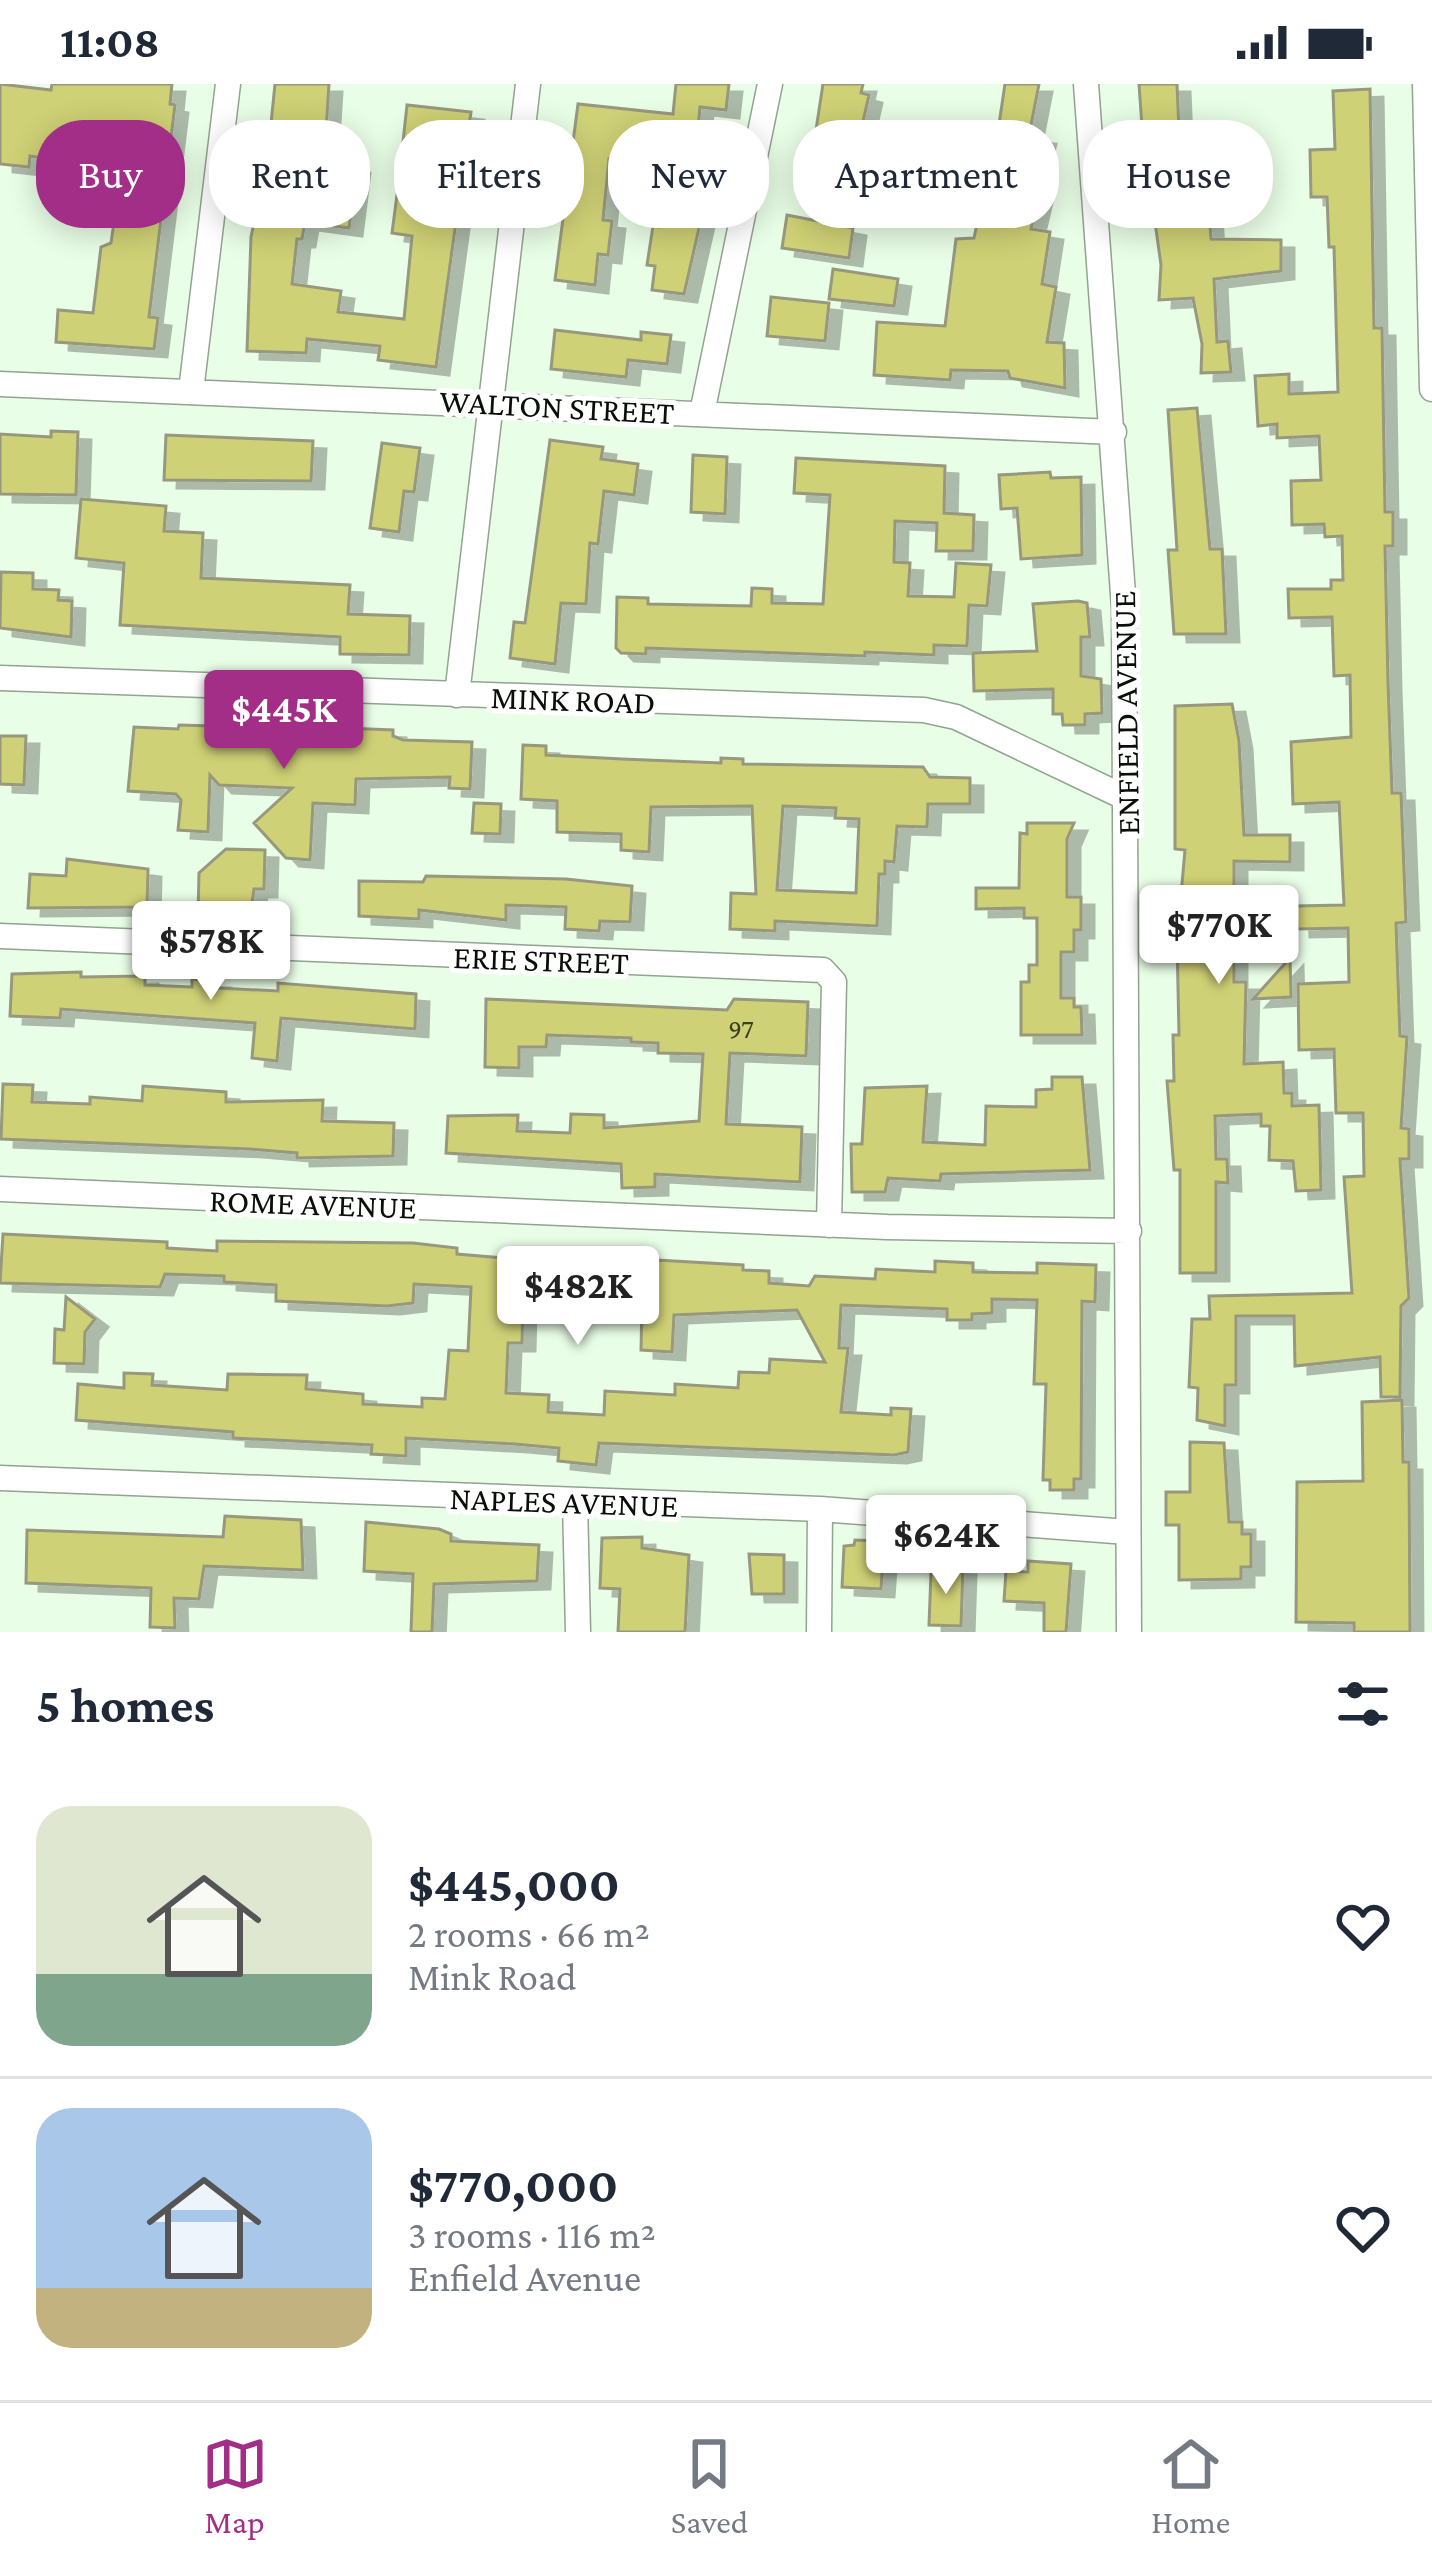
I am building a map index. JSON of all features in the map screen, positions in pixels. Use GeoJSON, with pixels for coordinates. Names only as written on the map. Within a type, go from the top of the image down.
{"type":"FeatureCollection","features":[{"type":"Feature","properties":{"kind":"street"},"geometry":{"type":"LineString","coordinates":[[191,391],[228,84]]}},
{"type":"Feature","properties":{"kind":"street"},"geometry":{"type":"LineString","coordinates":[[457,695],[528,84]]}},
{"type":"Feature","properties":{"kind":"street"},"geometry":{"type":"LineString","coordinates":[[702,413],[770,84]]}},
{"type":"Feature","properties":{"kind":"street","name":"ENFIELD AVENUE"},"geometry":{"type":"LineString","coordinates":[[1086,84],[1114,432],[1127,799],[1129,1632]]}},
{"type":"Feature","properties":{"kind":"street"},"geometry":{"type":"LineString","coordinates":[[1425,84],[1432,389]]}},
{"type":"Feature","properties":{"kind":"street","name":"WALTON STREET"},"geometry":{"type":"LineString","coordinates":[[0,385],[1114,432]]}},
{"type":"Feature","properties":{"kind":"street","name":"MINK ROAD"},"geometry":{"type":"LineString","coordinates":[[0,678],[924,710],[956,717],[1127,799]]}},
{"type":"Feature","properties":{"kind":"street","name":"ERIE STREET"},"geometry":{"type":"LineString","coordinates":[[0,936],[823,970],[834,982],[829,1225]]}},
{"type":"Feature","properties":{"kind":"street","name":"ROME AVENUE"},"geometry":{"type":"LineString","coordinates":[[0,1189],[829,1225],[1129,1231]]}},
{"type":"Feature","properties":{"kind":"street","name":"NAPLES AVENUE"},"geometry":{"type":"LineString","coordinates":[[0,1478],[820,1509],[1128,1532]]}},
{"type":"Feature","properties":{"kind":"street"},"geometry":{"type":"LineString","coordinates":[[575,1502],[578,1632]]}},
{"type":"Feature","properties":{"kind":"street"},"geometry":{"type":"LineString","coordinates":[[819,1632],[820,1509]]}},
{"type":"Feature","properties":{"kind":"building"},"geometry":{"type":"Polygon","coordinates":[[[0,84],[51,90],[52,84],[172,84],[173,120],[36,120],[36,157],[30,156],[29,167],[0,164],[0,84]]]}},
{"type":"Feature","properties":{"kind":"building"},"geometry":{"type":"Polygon","coordinates":[[[275,84],[329,84],[327,120],[271,120],[275,84]]]}},
{"type":"Feature","properties":{"kind":"building"},"geometry":{"type":"Polygon","coordinates":[[[676,84],[729,84],[726,110],[700,107],[699,120],[608,120],[603,220],[611,228],[608,255],[598,254],[595,285],[555,280],[562,228],[584,228],[584,120],[576,120],[578,104],[673,114],[676,84]]]}},
{"type":"Feature","properties":{"kind":"building"},"geometry":{"type":"Polygon","coordinates":[[[823,84],[863,84],[861,93],[869,95],[863,120],[818,120],[823,84]]]}},
{"type":"Feature","properties":{"kind":"building"},"geometry":{"type":"Polygon","coordinates":[[[1005,84],[1039,84],[1032,120],[1000,120],[1005,84]]]}},
{"type":"Feature","properties":{"kind":"building"},"geometry":{"type":"Polygon","coordinates":[[[1139,84],[1177,84],[1179,120],[1142,120],[1139,84]]]}},
{"type":"Feature","properties":{"kind":"building"},"geometry":{"type":"Polygon","coordinates":[[[1370,89],[1374,328],[1382,328],[1385,512],[1393,512],[1393,546],[1385,546],[1392,793],[1401,793],[1406,922],[1396,923],[1400,1036],[1407,1037],[1401,1128],[1409,1129],[1409,1159],[1400,1159],[1409,1298],[1401,1306],[1400,1397],[1381,1397],[1380,1357],[1295,1366],[1294,1316],[1236,1316],[1236,1385],[1225,1385],[1225,1426],[1197,1420],[1198,1388],[1189,1387],[1192,1319],[1210,1319],[1209,1296],[1352,1293],[1344,1177],[1364,1176],[1363,1113],[1336,1113],[1334,1049],[1299,1050],[1298,984],[1349,982],[1348,928],[1297,929],[1296,906],[1344,905],[1339,802],[1293,804],[1291,742],[1351,737],[1350,675],[1334,676],[1332,617],[1289,618],[1288,589],[1331,589],[1331,580],[1343,580],[1342,536],[1325,537],[1324,524],[1292,525],[1291,481],[1321,480],[1319,436],[1277,438],[1277,424],[1258,426],[1255,376],[1289,374],[1289,394],[1338,392],[1334,247],[1329,247],[1327,197],[1311,197],[1310,150],[1335,149],[1333,91],[1370,89]]]}},
{"type":"Feature","properties":{"kind":"building"},"geometry":{"type":"Polygon","coordinates":[[[407,105],[471,112],[470,120],[405,120],[407,105]]]}},
{"type":"Feature","properties":{"kind":"building"},"geometry":{"type":"Polygon","coordinates":[[[787,215],[793,216],[793,228],[853,228],[849,258],[782,248],[787,215]]]}},
{"type":"Feature","properties":{"kind":"building"},"geometry":{"type":"Polygon","coordinates":[[[394,218],[394,228],[455,228],[436,367],[378,360],[380,346],[307,339],[306,353],[247,351],[253,228],[304,228],[302,239],[297,239],[292,284],[341,291],[338,312],[404,319],[412,236],[392,233],[394,218]]]}},
{"type":"Feature","properties":{"kind":"building"},"geometry":{"type":"Polygon","coordinates":[[[113,228],[160,228],[149,317],[158,318],[154,349],[56,342],[58,310],[93,313],[101,247],[111,243],[113,228]]]}},
{"type":"Feature","properties":{"kind":"building"},"geometry":{"type":"Polygon","coordinates":[[[653,228],[699,228],[684,294],[652,290],[655,266],[647,265],[653,228]]]}},
{"type":"Feature","properties":{"kind":"building"},"geometry":{"type":"Polygon","coordinates":[[[976,228],[1050,232],[1042,284],[1056,287],[1047,342],[1064,343],[1065,388],[1010,378],[1008,371],[951,370],[950,380],[874,375],[877,322],[945,326],[956,239],[974,238],[976,228]]]}},
{"type":"Feature","properties":{"kind":"building"},"geometry":{"type":"Polygon","coordinates":[[[1156,228],[1210,228],[1211,239],[1281,240],[1281,271],[1214,279],[1217,342],[1228,341],[1231,372],[1201,373],[1202,344],[1193,298],[1159,300],[1156,228]]]}},
{"type":"Feature","properties":{"kind":"building"},"geometry":{"type":"Polygon","coordinates":[[[833,269],[898,279],[894,306],[829,299],[833,269]]]}},
{"type":"Feature","properties":{"kind":"building"},"geometry":{"type":"Polygon","coordinates":[[[771,297],[829,303],[825,341],[767,336],[771,297]]]}},
{"type":"Feature","properties":{"kind":"building"},"geometry":{"type":"Polygon","coordinates":[[[555,330],[641,340],[641,332],[671,335],[667,364],[628,360],[626,377],[551,369],[555,330]]]}},
{"type":"Feature","properties":{"kind":"building"},"geometry":{"type":"Polygon","coordinates":[[[1197,408],[1210,549],[1222,549],[1226,634],[1174,634],[1168,550],[1177,550],[1168,410],[1197,408]]]}},
{"type":"Feature","properties":{"kind":"building"},"geometry":{"type":"Polygon","coordinates":[[[51,431],[78,432],[76,495],[0,494],[0,434],[51,437],[51,431]]]}},
{"type":"Feature","properties":{"kind":"building"},"geometry":{"type":"Polygon","coordinates":[[[166,435],[313,441],[311,481],[164,480],[166,435]]]}},
{"type":"Feature","properties":{"kind":"building"},"geometry":{"type":"Polygon","coordinates":[[[550,440],[603,447],[601,459],[638,464],[634,495],[604,491],[598,544],[590,543],[586,604],[561,603],[555,664],[510,658],[514,622],[525,623],[550,440]]]}},
{"type":"Feature","properties":{"kind":"building"},"geometry":{"type":"Polygon","coordinates":[[[382,443],[420,448],[414,492],[404,491],[399,532],[370,528],[382,443]]]}},
{"type":"Feature","properties":{"kind":"building"},"geometry":{"type":"Polygon","coordinates":[[[693,455],[727,457],[725,514],[691,512],[693,455]]]}},
{"type":"Feature","properties":{"kind":"building"},"geometry":{"type":"Polygon","coordinates":[[[796,458],[945,466],[944,513],[974,515],[973,551],[936,551],[937,523],[895,521],[894,562],[910,563],[908,596],[954,597],[956,563],[991,565],[987,606],[969,605],[967,646],[934,645],[934,655],[646,648],[646,654],[621,653],[616,648],[617,597],[648,598],[648,604],[751,606],[752,588],[772,589],[772,603],[823,604],[830,495],[794,493],[796,458]]]}},
{"type":"Feature","properties":{"kind":"building"},"geometry":{"type":"Polygon","coordinates":[[[1050,472],[1051,478],[1081,477],[1082,555],[1021,559],[1017,508],[1001,509],[999,475],[1050,472]]]}},
{"type":"Feature","properties":{"kind":"building"},"geometry":{"type":"Polygon","coordinates":[[[81,499],[166,506],[164,531],[203,533],[201,578],[350,585],[348,614],[410,616],[409,655],[340,654],[340,637],[120,625],[124,563],[76,558],[81,499]]]}},
{"type":"Feature","properties":{"kind":"building"},"geometry":{"type":"Polygon","coordinates":[[[1,572],[33,573],[33,589],[59,590],[58,600],[72,601],[71,637],[0,628],[1,572]]]}},
{"type":"Feature","properties":{"kind":"building"},"geometry":{"type":"Polygon","coordinates":[[[1087,603],[1090,637],[1081,637],[1081,676],[1101,679],[1102,713],[1085,714],[1085,725],[1063,725],[1062,714],[1053,714],[1053,689],[974,691],[973,653],[1037,651],[1033,604],[1087,603]]]}},
{"type":"Feature","properties":{"kind":"building"},"geometry":{"type":"Polygon","coordinates":[[[1232,704],[1244,835],[1290,835],[1290,862],[1234,861],[1234,982],[1246,982],[1244,1064],[1283,1062],[1284,1093],[1292,1093],[1292,1106],[1319,1105],[1321,1190],[1296,1191],[1293,1161],[1269,1160],[1270,1126],[1261,1126],[1261,1114],[1215,1116],[1216,1159],[1227,1159],[1228,1183],[1216,1182],[1216,1273],[1180,1273],[1180,1170],[1174,1170],[1167,1081],[1174,1081],[1173,1035],[1179,1035],[1177,940],[1185,850],[1175,849],[1175,706],[1232,704]]]}},
{"type":"Feature","properties":{"kind":"building"},"geometry":{"type":"Polygon","coordinates":[[[179,725],[212,726],[211,732],[259,734],[259,738],[321,741],[321,727],[393,730],[393,736],[403,740],[472,742],[470,789],[449,788],[450,777],[356,779],[355,805],[313,803],[310,860],[286,858],[254,823],[292,788],[219,785],[210,775],[208,832],[178,830],[181,800],[176,794],[128,791],[134,727],[178,729],[179,725]]]}},
{"type":"Feature","properties":{"kind":"building"},"geometry":{"type":"Polygon","coordinates":[[[0,736],[26,736],[24,785],[0,784],[0,736]]]}},
{"type":"Feature","properties":{"kind":"building"},"geometry":{"type":"Polygon","coordinates":[[[523,745],[546,746],[546,755],[923,767],[930,777],[970,778],[970,804],[928,804],[927,827],[897,826],[894,862],[885,861],[885,874],[879,874],[877,926],[775,921],[775,931],[730,929],[731,893],[756,894],[752,806],[651,807],[649,852],[621,850],[621,834],[557,832],[557,801],[521,799],[523,745]],[[783,806],[777,890],[856,893],[859,819],[835,818],[836,808],[783,806]]]}},
{"type":"Feature","properties":{"kind":"building"},"geometry":{"type":"Polygon","coordinates":[[[474,803],[501,804],[500,834],[472,833],[474,803]]]}},
{"type":"Feature","properties":{"kind":"building"},"geometry":{"type":"Polygon","coordinates":[[[1027,823],[1074,823],[1067,839],[1067,897],[1081,897],[1081,930],[1074,930],[1074,952],[1061,952],[1061,998],[1074,998],[1074,1007],[1081,1007],[1082,1035],[1021,1035],[1021,982],[1029,982],[1029,965],[1037,965],[1037,918],[1024,918],[1024,908],[976,909],[976,888],[1019,888],[1020,833],[1027,834],[1027,823]]]}},
{"type":"Feature","properties":{"kind":"building"},"geometry":{"type":"Polygon","coordinates":[[[226,849],[265,850],[264,889],[254,889],[250,917],[198,914],[199,873],[226,849]]]}},
{"type":"Feature","properties":{"kind":"building"},"geometry":{"type":"Polygon","coordinates":[[[67,859],[148,869],[147,907],[28,908],[30,874],[66,876],[67,859]]]}},
{"type":"Feature","properties":{"kind":"building"},"geometry":{"type":"Polygon","coordinates":[[[426,876],[566,879],[632,886],[630,922],[600,921],[599,931],[565,929],[566,907],[506,905],[506,920],[419,910],[419,919],[359,916],[359,881],[423,882],[426,876]]]}},
{"type":"Feature","properties":{"kind":"building"},"geometry":{"type":"Polygon","coordinates":[[[1290,958],[1291,997],[1253,999],[1290,958]]]}},
{"type":"Feature","properties":{"kind":"building"},"geometry":{"type":"Polygon","coordinates":[[[81,972],[81,977],[145,976],[145,985],[192,987],[192,979],[218,980],[218,988],[278,991],[278,983],[416,994],[415,1029],[281,1018],[277,1061],[252,1058],[255,1023],[61,1009],[60,1018],[10,1016],[12,974],[81,972]]]}},
{"type":"Feature","properties":{"kind":"building"},"geometry":{"type":"Polygon","coordinates":[[[486,999],[727,1010],[734,999],[808,1002],[806,1056],[730,1053],[726,1124],[802,1127],[800,1182],[655,1174],[655,1187],[622,1188],[621,1164],[446,1153],[448,1116],[518,1115],[517,1131],[570,1133],[571,1114],[604,1115],[604,1128],[699,1121],[703,1054],[658,1053],[658,1043],[631,1042],[631,1038],[547,1035],[546,1047],[519,1047],[519,1068],[485,1067],[486,999]]]}},
{"type":"Feature","properties":{"kind":"building"},"geometry":{"type":"Polygon","coordinates":[[[1052,1077],[1082,1077],[1090,1170],[941,1174],[940,1181],[888,1178],[885,1192],[852,1192],[851,1144],[862,1144],[865,1088],[927,1086],[923,1142],[985,1145],[986,1106],[1036,1107],[1036,1090],[1052,1089],[1052,1077]]]}},
{"type":"Feature","properties":{"kind":"building"},"geometry":{"type":"Polygon","coordinates":[[[3,1084],[33,1085],[32,1102],[90,1104],[90,1097],[142,1101],[143,1086],[226,1092],[226,1102],[323,1100],[322,1121],[394,1123],[393,1156],[297,1158],[297,1153],[250,1149],[1,1139],[3,1084]]]}},
{"type":"Feature","properties":{"kind":"building"},"geometry":{"type":"Polygon","coordinates":[[[3,1234],[167,1242],[167,1248],[217,1251],[217,1241],[413,1243],[457,1248],[457,1254],[551,1262],[621,1258],[743,1265],[743,1270],[769,1271],[769,1283],[809,1286],[815,1276],[875,1279],[876,1269],[935,1272],[935,1261],[973,1263],[973,1272],[1037,1273],[1037,1263],[1096,1265],[1095,1302],[1082,1301],[1081,1479],[1074,1479],[1074,1490],[1050,1490],[1050,1480],[1043,1480],[1046,1384],[1034,1384],[1037,1300],[992,1299],[992,1313],[972,1314],[972,1320],[947,1320],[947,1309],[841,1305],[839,1348],[848,1348],[841,1412],[891,1415],[891,1408],[911,1409],[908,1452],[599,1443],[596,1465],[558,1461],[559,1448],[515,1444],[406,1438],[406,1456],[371,1454],[372,1445],[233,1438],[233,1432],[76,1420],[78,1384],[124,1388],[124,1373],[153,1374],[152,1385],[227,1390],[228,1374],[307,1375],[306,1389],[363,1394],[363,1404],[422,1407],[422,1398],[445,1399],[449,1350],[468,1351],[471,1287],[414,1284],[413,1303],[387,1306],[276,1301],[276,1285],[224,1282],[224,1276],[165,1274],[160,1287],[0,1283],[3,1234]],[[552,1287],[551,1304],[523,1303],[522,1343],[508,1343],[506,1393],[549,1395],[548,1412],[604,1415],[605,1391],[675,1395],[675,1384],[738,1388],[739,1372],[769,1373],[770,1359],[825,1362],[797,1310],[674,1315],[672,1352],[641,1350],[642,1302],[627,1302],[627,1293],[552,1287]]]}},
{"type":"Feature","properties":{"kind":"building"},"geometry":{"type":"Polygon","coordinates":[[[66,1297],[95,1319],[85,1332],[84,1364],[54,1363],[55,1329],[64,1330],[66,1297]]]}},
{"type":"Feature","properties":{"kind":"building"},"geometry":{"type":"Polygon","coordinates":[[[1402,1400],[1403,1462],[1409,1462],[1410,1632],[1354,1632],[1354,1623],[1296,1622],[1297,1482],[1363,1481],[1362,1402],[1402,1400]]]}},
{"type":"Feature","properties":{"kind":"building"},"geometry":{"type":"Polygon","coordinates":[[[1190,1442],[1224,1443],[1229,1522],[1242,1522],[1242,1534],[1251,1534],[1251,1567],[1241,1567],[1241,1579],[1179,1580],[1179,1525],[1166,1525],[1166,1492],[1190,1492],[1190,1442]]]}},
{"type":"Feature","properties":{"kind":"building"},"geometry":{"type":"Polygon","coordinates":[[[225,1516],[301,1520],[303,1570],[204,1566],[199,1599],[174,1598],[175,1628],[150,1627],[151,1588],[26,1583],[27,1530],[223,1537],[225,1516]]]}},
{"type":"Feature","properties":{"kind":"building"},"geometry":{"type":"Polygon","coordinates":[[[366,1522],[439,1529],[451,1534],[451,1541],[539,1545],[537,1581],[434,1584],[432,1632],[411,1632],[413,1574],[364,1571],[366,1522]]]}},
{"type":"Feature","properties":{"kind":"building"},"geometry":{"type":"Polygon","coordinates":[[[642,1537],[642,1548],[689,1555],[685,1632],[618,1632],[620,1589],[600,1588],[602,1538],[642,1537]]]}},
{"type":"Feature","properties":{"kind":"building"},"geometry":{"type":"Polygon","coordinates":[[[855,1540],[879,1541],[884,1547],[881,1589],[842,1587],[844,1546],[854,1545],[855,1540]]]}},
{"type":"Feature","properties":{"kind":"building"},"geometry":{"type":"Polygon","coordinates":[[[749,1554],[784,1555],[784,1594],[752,1594],[749,1554]]]}},
{"type":"Feature","properties":{"kind":"building"},"geometry":{"type":"Polygon","coordinates":[[[1028,1561],[1071,1564],[1066,1632],[1044,1632],[1044,1603],[1004,1601],[1006,1571],[1028,1572],[1028,1561]]]}},
{"type":"Feature","properties":{"kind":"building"},"geometry":{"type":"Polygon","coordinates":[[[938,1566],[963,1567],[961,1626],[929,1625],[931,1573],[938,1573],[938,1566]]]}}]}
